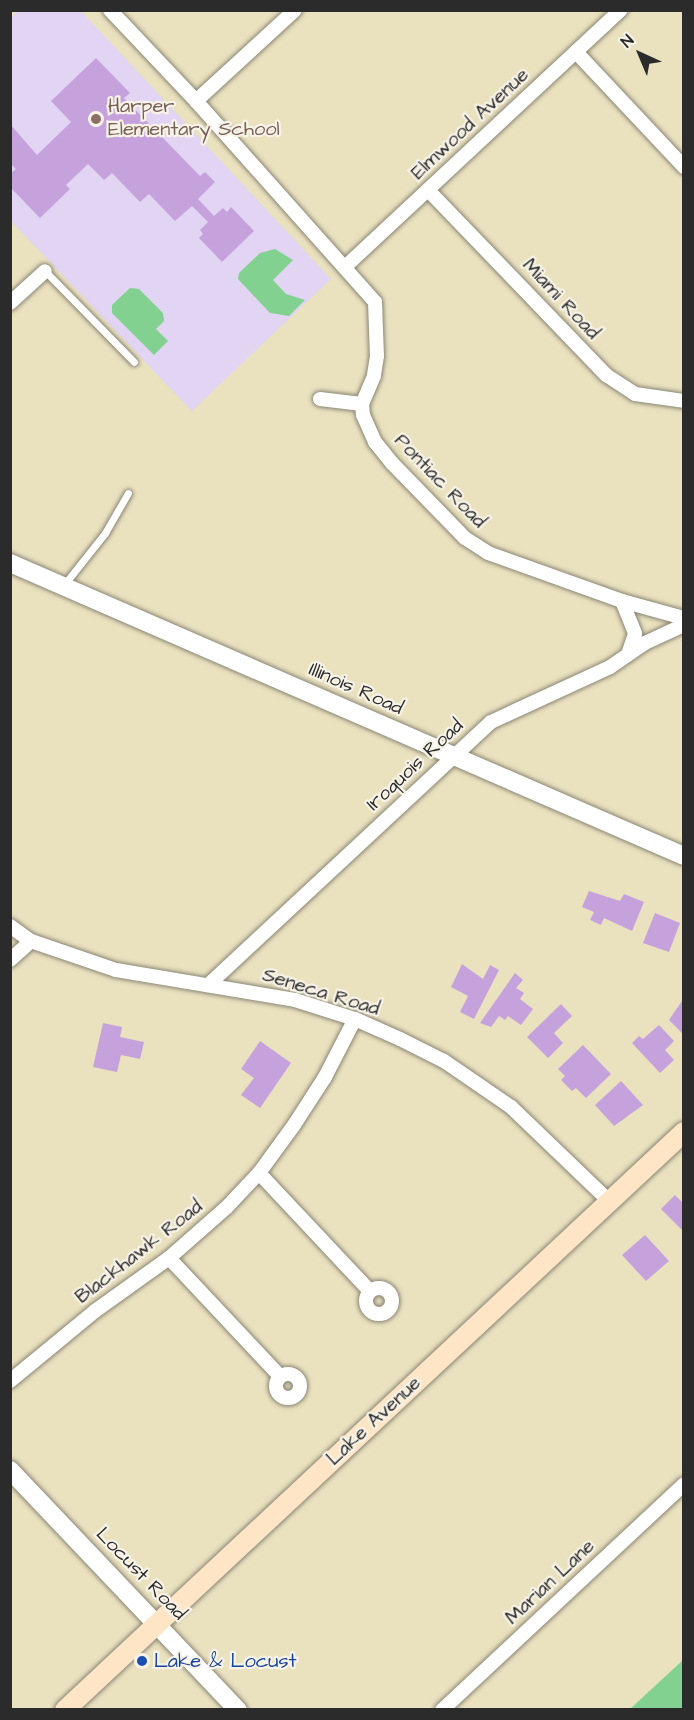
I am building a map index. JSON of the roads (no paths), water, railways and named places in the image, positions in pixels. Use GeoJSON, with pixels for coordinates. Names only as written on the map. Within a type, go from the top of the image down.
{"type":"FeatureCollection","features":[{"type":"Feature","properties":{"kind":"main road","name":"Lake Avenue"},"geometry":{"type":"LineString","coordinates":[[65,1710],[684,1132]]}},
{"type":"Feature","properties":{"kind":"street"},"geometry":{"type":"LineString","coordinates":[[110,10],[196,101],[369,293],[378,316],[374,376],[362,404],[320,399]]}},
{"type":"Feature","properties":{"kind":"street"},"geometry":{"type":"LineString","coordinates":[[196,101],[295,10]]}},
{"type":"Feature","properties":{"kind":"street","name":"Elmwood Avenue"},"geometry":{"type":"LineString","coordinates":[[346,267],[621,10]]}},
{"type":"Feature","properties":{"kind":"street"},"geometry":{"type":"LineString","coordinates":[[576,52],[684,167]]}},
{"type":"Feature","properties":{"kind":"street","name":"Miami Road"},"geometry":{"type":"LineString","coordinates":[[428,190],[606,375],[635,394],[684,401]]}},
{"type":"Feature","properties":{"kind":"street"},"geometry":{"type":"LineString","coordinates":[[10,303],[45,271]]}},
{"type":"Feature","properties":{"kind":"street","name":"Pontiac Road"},"geometry":{"type":"LineString","coordinates":[[362,404],[363,415],[375,442],[476,547],[622,601],[684,618]]}},
{"type":"Feature","properties":{"kind":"street","name":"Illinois Road"},"geometry":{"type":"LineString","coordinates":[[10,563],[684,856]]}},
{"type":"Feature","properties":{"kind":"street"},"geometry":{"type":"LineString","coordinates":[[622,601],[636,634],[627,656]]}},
{"type":"Feature","properties":{"kind":"street","name":"Iroquois Road"},"geometry":{"type":"LineString","coordinates":[[208,985],[485,727],[514,709],[575,684],[684,624]]}},
{"type":"Feature","properties":{"kind":"street","name":"Seneca Road"},"geometry":{"type":"LineString","coordinates":[[10,926],[31,941],[116,970],[274,995],[355,1019],[444,1061],[476,1082],[558,1149],[609,1201]]}},
{"type":"Feature","properties":{"kind":"street"},"geometry":{"type":"LineString","coordinates":[[10,960],[31,941]]}},
{"type":"Feature","properties":{"kind":"street","name":"Blackhawk Road"},"geometry":{"type":"LineString","coordinates":[[10,1381],[95,1311],[169,1258],[259,1173],[325,1077],[355,1019]]}},
{"type":"Feature","properties":{"kind":"street"},"geometry":{"type":"LineString","coordinates":[[259,1173],[370,1291]]}},
{"type":"Feature","properties":{"kind":"street"},"geometry":{"type":"LineString","coordinates":[[169,1258],[280,1377]]}},
{"type":"Feature","properties":{"kind":"street","name":"Locust Road"},"geometry":{"type":"LineString","coordinates":[[10,1470],[238,1710]]}},
{"type":"Feature","properties":{"kind":"street","name":"Marian Lane"},"geometry":{"type":"LineString","coordinates":[[442,1710],[684,1484]]}},
{"type":"Feature","properties":{"kind":"lane"},"geometry":{"type":"LineString","coordinates":[[45,271],[134,362]]}},
{"type":"Feature","properties":{"kind":"lane"},"geometry":{"type":"LineString","coordinates":[[63,586],[105,533],[128,493]]}},
{"type":"Feature","properties":{"kind":"place","name":"Harper Elementary School"},"geometry":{"type":"Point","coordinates":[96,119]}},
{"type":"Feature","properties":{"kind":"place","name":"Lake & Locust"},"geometry":{"type":"Point","coordinates":[142,1661]}}]}
